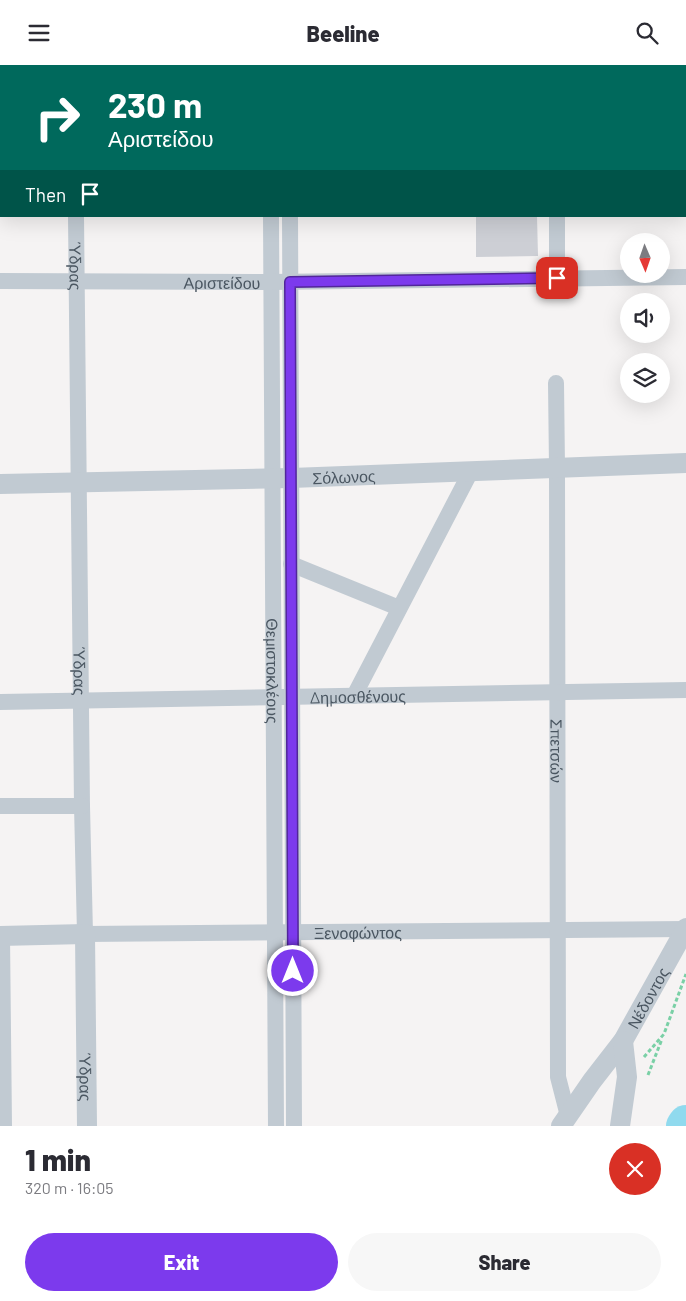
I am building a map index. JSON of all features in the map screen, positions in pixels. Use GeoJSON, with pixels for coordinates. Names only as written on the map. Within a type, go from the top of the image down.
{"type":"FeatureCollection","features":[{"type":"Feature","properties":{"kind":"street"},"geometry":{"type":"LineString","coordinates":[[0,65],[21,65]]}},
{"type":"Feature","properties":{"kind":"street","name":"Ύδρας"},"geometry":{"type":"LineString","coordinates":[[76,217],[82,805],[86,934],[88,1126]]}},
{"type":"Feature","properties":{"kind":"street","name":"Θεμιστοκλέους"},"geometry":{"type":"LineString","coordinates":[[271,217],[271,283],[282,478],[291,564],[294,1126]]}},
{"type":"Feature","properties":{"kind":"street","name":"Θεμιστοκλέους"},"geometry":{"type":"LineString","coordinates":[[276,1126],[274,697],[290,282],[290,217]]}},
{"type":"Feature","properties":{"kind":"street"},"geometry":{"type":"LineString","coordinates":[[557,217],[557,278]]}},
{"type":"Feature","properties":{"kind":"street","name":"Αριστείδου"},"geometry":{"type":"LineString","coordinates":[[0,281],[271,283],[686,277]]}},
{"type":"Feature","properties":{"kind":"street","name":"Σπετσών"},"geometry":{"type":"LineString","coordinates":[[556,383],[558,1077],[565,1121]]}},
{"type":"Feature","properties":{"kind":"street","name":"Σόλωνος"},"geometry":{"type":"LineString","coordinates":[[0,484],[282,478],[686,463]]}},
{"type":"Feature","properties":{"kind":"street"},"geometry":{"type":"LineString","coordinates":[[354,696],[471,471]]}},
{"type":"Feature","properties":{"kind":"street"},"geometry":{"type":"LineString","coordinates":[[291,564],[399,608]]}},
{"type":"Feature","properties":{"kind":"street","name":"Δημοσθένους"},"geometry":{"type":"LineString","coordinates":[[0,702],[686,690]]}},
{"type":"Feature","properties":{"kind":"street"},"geometry":{"type":"LineString","coordinates":[[0,806],[82,805]]}},
{"type":"Feature","properties":{"kind":"street","name":"Ξενοφώντος"},"geometry":{"type":"LineString","coordinates":[[1,936],[686,929]]}},
{"type":"Feature","properties":{"kind":"street","name":"Νέδοντος"},"geometry":{"type":"LineString","coordinates":[[565,1121],[592,1081],[623,1041],[686,929]]}},
{"type":"Feature","properties":{"kind":"street"},"geometry":{"type":"LineString","coordinates":[[1,936],[4,1126]]}},
{"type":"Feature","properties":{"kind":"street","name":"Νέδοντος"},"geometry":{"type":"LineString","coordinates":[[620,1126],[627,1077],[623,1041]]}},
{"type":"Feature","properties":{"kind":"building"},"geometry":{"type":"Polygon","coordinates":[[[476,217],[537,217],[538,256],[476,257],[476,217]]]}},
{"type":"Feature","properties":{"kind":"route"},"geometry":{"type":"LineString","coordinates":[[293,971],[290,282],[557,278]]}}]}
